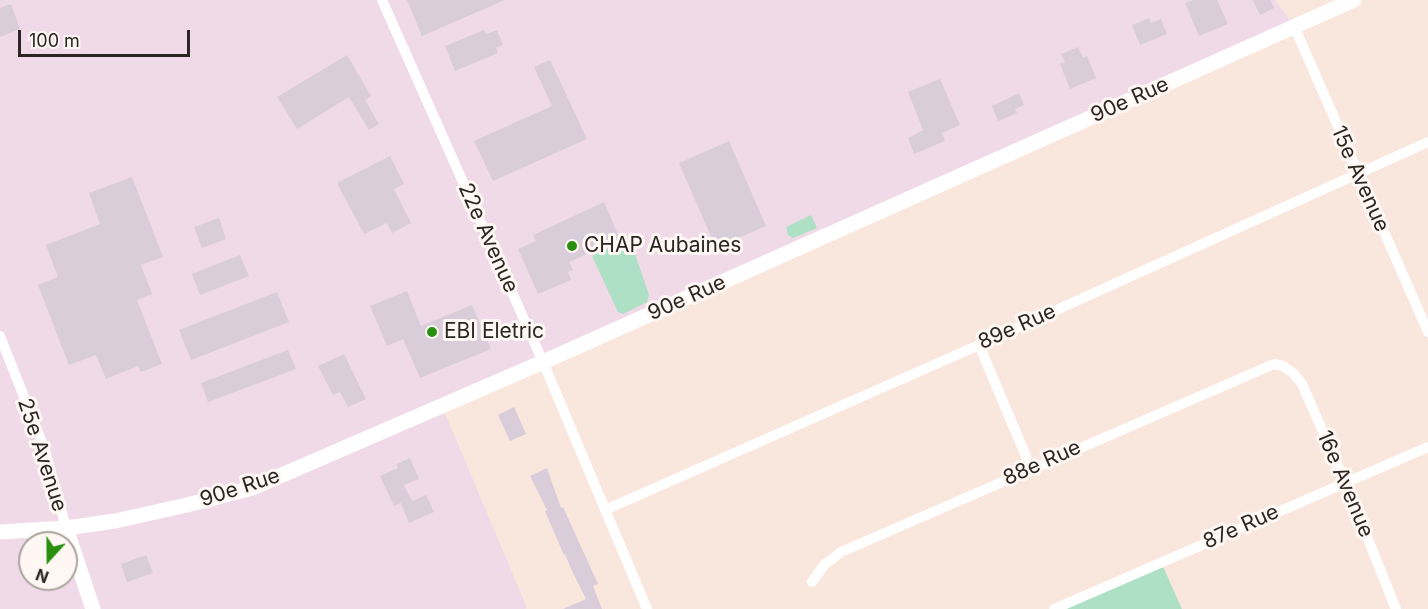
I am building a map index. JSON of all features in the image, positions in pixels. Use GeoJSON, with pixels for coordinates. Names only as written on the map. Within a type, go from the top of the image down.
{"type":"FeatureCollection","features":[{"type":"Feature","properties":{"kind":"street","name":"22e Avenue"},"geometry":{"type":"LineString","coordinates":[[382,0],[543,363],[647,609]]}},
{"type":"Feature","properties":{"kind":"street","name":"90e Rue"},"geometry":{"type":"LineString","coordinates":[[0,532],[66,528],[115,521],[252,488],[543,363],[1354,0]]}},
{"type":"Feature","properties":{"kind":"street","name":"15e Avenue"},"geometry":{"type":"LineString","coordinates":[[1294,26],[1357,174],[1423,306],[1428,332]]}},
{"type":"Feature","properties":{"kind":"street","name":"89e Rue"},"geometry":{"type":"LineString","coordinates":[[605,510],[979,345],[1428,142]]}},
{"type":"Feature","properties":{"kind":"street","name":"25e Avenue"},"geometry":{"type":"LineString","coordinates":[[0,336],[45,450],[66,528],[93,609]]}},
{"type":"Feature","properties":{"kind":"street"},"geometry":{"type":"LineString","coordinates":[[979,345],[1030,468]]}},
{"type":"Feature","properties":{"kind":"street","name":"88e Rue"},"geometry":{"type":"LineString","coordinates":[[812,582],[824,565],[841,552],[1263,367],[1274,364],[1283,366]]}},
{"type":"Feature","properties":{"kind":"street","name":"16e Avenue"},"geometry":{"type":"LineString","coordinates":[[1283,366],[1302,384],[1346,482],[1396,609]]}},
{"type":"Feature","properties":{"kind":"street","name":"87e Rue"},"geometry":{"type":"LineString","coordinates":[[1054,609],[1428,447]]}},
{"type":"Feature","properties":{"kind":"shaded area"},"geometry":{"type":"Polygon","coordinates":[[[0,0],[1275,0],[1294,26],[442,406],[527,608],[0,609],[0,0]]]}},
{"type":"Feature","properties":{"kind":"green space"},"geometry":{"type":"Polygon","coordinates":[[[811,215],[817,228],[793,238],[788,235],[786,227],[811,215]]]}},
{"type":"Feature","properties":{"kind":"green space"},"geometry":{"type":"Polygon","coordinates":[[[630,239],[649,295],[647,302],[623,314],[618,312],[592,256],[630,239]]]}},
{"type":"Feature","properties":{"kind":"green space"},"geometry":{"type":"Polygon","coordinates":[[[1161,562],[1182,609],[1054,609],[1161,562]]]}},
{"type":"Feature","properties":{"kind":"building"},"geometry":{"type":"Polygon","coordinates":[[[407,0],[505,0],[422,36],[407,0]]]}},
{"type":"Feature","properties":{"kind":"building"},"geometry":{"type":"Polygon","coordinates":[[[1193,0],[1217,0],[1228,24],[1199,36],[1185,3],[1193,0]]]}},
{"type":"Feature","properties":{"kind":"building"},"geometry":{"type":"Polygon","coordinates":[[[1253,0],[1270,0],[1274,8],[1260,15],[1253,0]]]}},
{"type":"Feature","properties":{"kind":"building"},"geometry":{"type":"Polygon","coordinates":[[[11,4],[20,29],[0,37],[0,8],[11,4]]]}},
{"type":"Feature","properties":{"kind":"building"},"geometry":{"type":"Polygon","coordinates":[[[1149,18],[1151,23],[1161,19],[1167,34],[1140,45],[1132,25],[1149,18]]]}},
{"type":"Feature","properties":{"kind":"building"},"geometry":{"type":"Polygon","coordinates":[[[484,30],[486,34],[497,30],[503,45],[496,48],[498,53],[455,71],[445,46],[484,30]]]}},
{"type":"Feature","properties":{"kind":"building"},"geometry":{"type":"Polygon","coordinates":[[[1078,47],[1083,58],[1087,56],[1096,78],[1070,89],[1060,64],[1065,62],[1061,54],[1078,47]]]}},
{"type":"Feature","properties":{"kind":"building"},"geometry":{"type":"Polygon","coordinates":[[[347,55],[371,96],[365,100],[379,124],[369,130],[349,97],[297,129],[277,97],[347,55]]]}},
{"type":"Feature","properties":{"kind":"building"},"geometry":{"type":"Polygon","coordinates":[[[550,60],[587,139],[493,181],[474,141],[552,106],[534,67],[550,60]]]}},
{"type":"Feature","properties":{"kind":"building"},"geometry":{"type":"Polygon","coordinates":[[[940,79],[960,125],[942,133],[945,141],[914,154],[908,138],[923,130],[908,92],[940,79]]]}},
{"type":"Feature","properties":{"kind":"building"},"geometry":{"type":"Polygon","coordinates":[[[1019,93],[1024,105],[1015,109],[1017,113],[998,121],[992,106],[1019,93]]]}},
{"type":"Feature","properties":{"kind":"building"},"geometry":{"type":"Polygon","coordinates":[[[729,141],[766,226],[716,248],[679,163],[729,141]]]}},
{"type":"Feature","properties":{"kind":"building"},"geometry":{"type":"Polygon","coordinates":[[[390,156],[404,184],[394,189],[411,223],[392,233],[387,223],[364,234],[337,183],[390,156]]]}},
{"type":"Feature","properties":{"kind":"building"},"geometry":{"type":"Polygon","coordinates":[[[132,177],[163,257],[141,265],[152,294],[137,300],[162,364],[141,372],[138,366],[106,379],[96,355],[69,365],[38,285],[58,277],[46,245],[100,224],[89,193],[132,177]]]}},
{"type":"Feature","properties":{"kind":"building"},"geometry":{"type":"Polygon","coordinates":[[[604,202],[620,239],[569,262],[573,270],[568,272],[571,280],[538,294],[518,249],[536,241],[533,235],[604,202]]]}},
{"type":"Feature","properties":{"kind":"building"},"geometry":{"type":"Polygon","coordinates":[[[219,218],[226,239],[202,248],[194,227],[219,218]]]}},
{"type":"Feature","properties":{"kind":"building"},"geometry":{"type":"Polygon","coordinates":[[[240,255],[249,276],[200,295],[192,274],[240,255]]]}},
{"type":"Feature","properties":{"kind":"building","name":"EBI Eletric"},"geometry":{"type":"Polygon","coordinates":[[[407,291],[421,326],[472,305],[491,349],[420,378],[403,339],[387,346],[370,306],[407,291]]]}},
{"type":"Feature","properties":{"kind":"building"},"geometry":{"type":"Polygon","coordinates":[[[277,292],[289,322],[191,360],[179,330],[277,292]]]}},
{"type":"Feature","properties":{"kind":"building"},"geometry":{"type":"Polygon","coordinates":[[[288,350],[296,369],[208,402],[201,383],[288,350]]]}},
{"type":"Feature","properties":{"kind":"building"},"geometry":{"type":"Polygon","coordinates":[[[344,354],[366,399],[348,407],[340,392],[333,395],[318,366],[344,354]]]}},
{"type":"Feature","properties":{"kind":"building"},"geometry":{"type":"Polygon","coordinates":[[[514,407],[526,434],[510,441],[498,415],[514,407]]]}},
{"type":"Feature","properties":{"kind":"building"},"geometry":{"type":"Polygon","coordinates":[[[410,458],[419,479],[404,485],[412,501],[426,495],[434,512],[409,523],[401,503],[394,506],[380,476],[398,468],[397,464],[410,458]]]}},
{"type":"Feature","properties":{"kind":"building"},"geometry":{"type":"Polygon","coordinates":[[[547,468],[561,508],[563,507],[598,584],[593,586],[602,609],[563,609],[586,599],[530,476],[547,468]]]}},
{"type":"Feature","properties":{"kind":"building"},"geometry":{"type":"Polygon","coordinates":[[[146,555],[153,573],[127,582],[121,564],[146,555]]]}},
{"type":"Feature","properties":{"kind":"place","name":"CHAP Aubaines"},"geometry":{"type":"Point","coordinates":[572,246]}},
{"type":"Feature","properties":{"kind":"place","name":"EBI Eletric"},"geometry":{"type":"Point","coordinates":[432,332]}}]}
